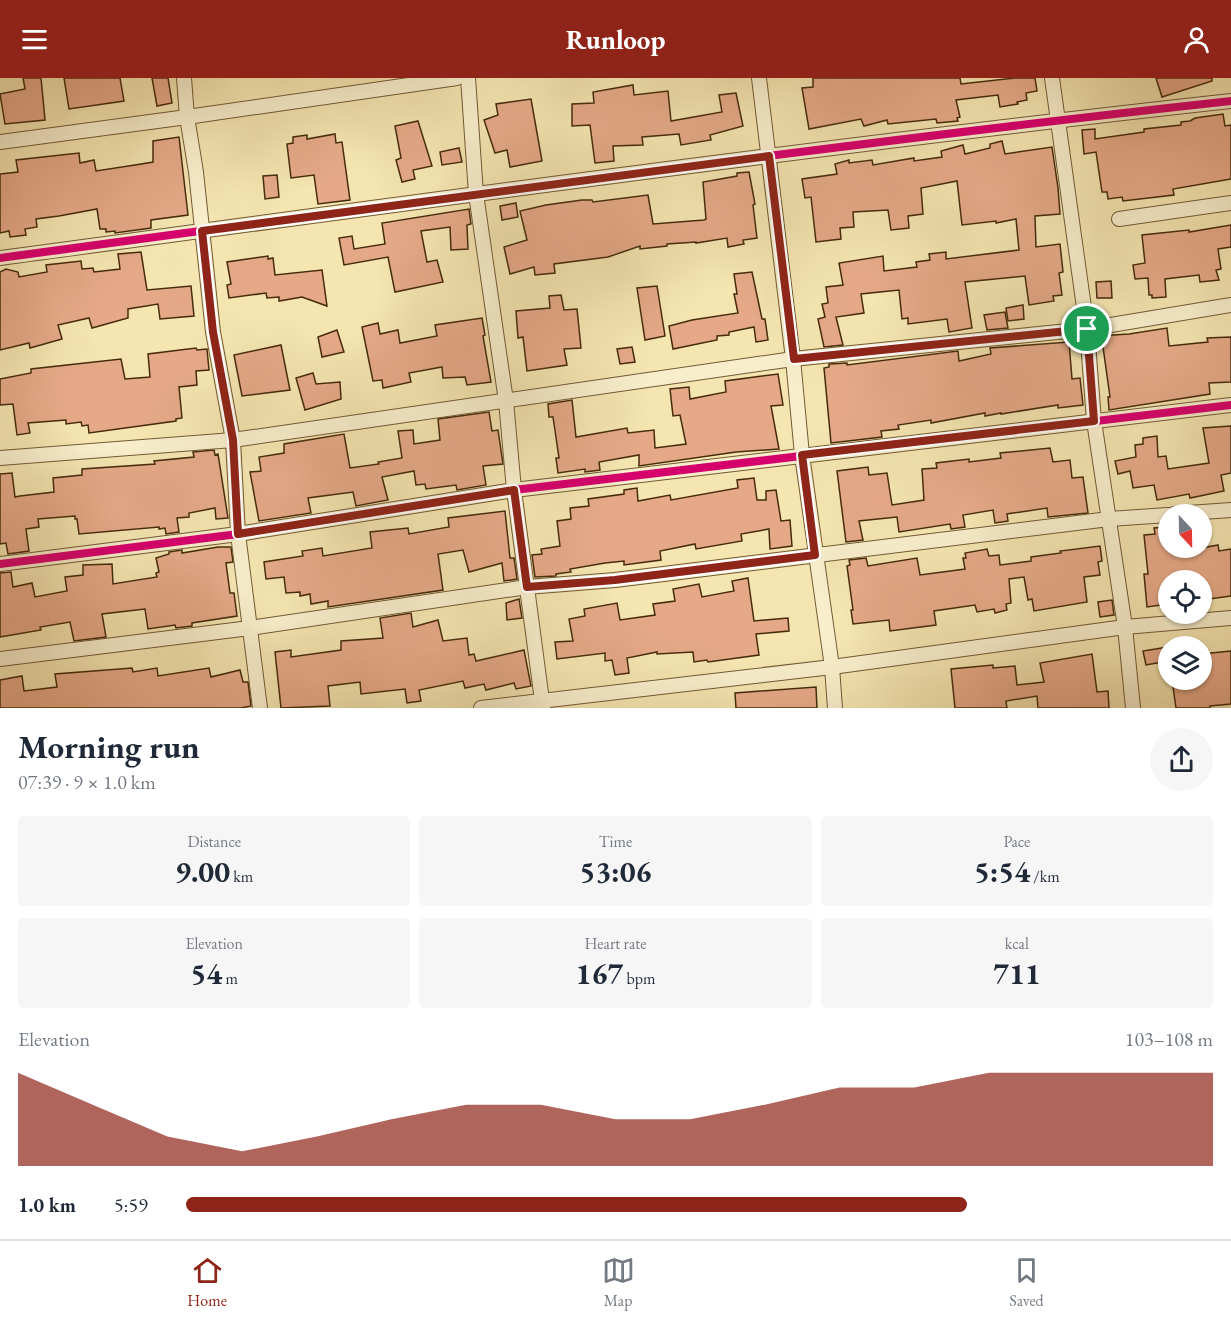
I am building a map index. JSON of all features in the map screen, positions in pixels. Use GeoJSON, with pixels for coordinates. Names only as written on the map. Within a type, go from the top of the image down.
{"type":"FeatureCollection","features":[{"type":"Feature","properties":{"kind":"street"},"geometry":{"type":"LineString","coordinates":[[184,78],[213,332],[233,440],[238,534],[260,708]]}},
{"type":"Feature","properties":{"kind":"street"},"geometry":{"type":"LineString","coordinates":[[0,142],[457,78]]}},
{"type":"Feature","properties":{"kind":"street"},"geometry":{"type":"LineString","coordinates":[[468,78],[476,194],[506,401],[514,490],[542,704]]}},
{"type":"Feature","properties":{"kind":"street"},"geometry":{"type":"LineString","coordinates":[[759,78],[794,359],[802,455],[832,667],[835,708]]}},
{"type":"Feature","properties":{"kind":"street"},"geometry":{"type":"LineString","coordinates":[[1052,78],[1087,329],[1094,421],[1125,627],[1133,708]]}},
{"type":"Feature","properties":{"kind":"street"},"geometry":{"type":"LineString","coordinates":[[0,258],[769,156],[1231,101]]}},
{"type":"Feature","properties":{"kind":"street"},"geometry":{"type":"LineString","coordinates":[[1119,219],[1231,203]]}},
{"type":"Feature","properties":{"kind":"street"},"geometry":{"type":"LineString","coordinates":[[0,458],[233,440],[794,359],[1087,329],[1231,305]]}},
{"type":"Feature","properties":{"kind":"street"},"geometry":{"type":"LineString","coordinates":[[0,564],[238,534],[514,490],[1231,405]]}},
{"type":"Feature","properties":{"kind":"street"},"geometry":{"type":"LineString","coordinates":[[1212,511],[1231,510]]}},
{"type":"Feature","properties":{"kind":"street"},"geometry":{"type":"LineString","coordinates":[[0,658],[250,628],[527,587],[615,580],[1109,519],[1158,516]]}},
{"type":"Feature","properties":{"kind":"street"},"geometry":{"type":"LineString","coordinates":[[481,708],[542,704],[1125,627],[1231,618]]}},
{"type":"Feature","properties":{"kind":"building"},"geometry":{"type":"Polygon","coordinates":[[[23,78],[41,78],[45,120],[5,124],[0,94],[25,89],[23,78]]]}},
{"type":"Feature","properties":{"kind":"building"},"geometry":{"type":"Polygon","coordinates":[[[64,78],[120,78],[124,101],[69,109],[64,78]]]}},
{"type":"Feature","properties":{"kind":"building"},"geometry":{"type":"Polygon","coordinates":[[[152,78],[168,78],[172,103],[157,106],[152,78]]]}},
{"type":"Feature","properties":{"kind":"building"},"geometry":{"type":"Polygon","coordinates":[[[813,78],[960,78],[961,84],[1035,78],[1037,91],[1026,93],[1027,100],[1017,102],[1018,104],[1000,107],[998,95],[956,100],[960,117],[957,118],[958,121],[937,123],[936,119],[888,124],[887,120],[864,126],[861,119],[809,129],[802,88],[813,87],[813,78]]]}},
{"type":"Feature","properties":{"kind":"building"},"geometry":{"type":"Polygon","coordinates":[[[1156,78],[1212,78],[1212,81],[1162,97],[1156,78]]]}},
{"type":"Feature","properties":{"kind":"building"},"geometry":{"type":"Polygon","coordinates":[[[633,85],[634,95],[668,91],[671,121],[722,112],[719,95],[736,93],[743,126],[710,135],[711,140],[681,145],[679,134],[642,137],[643,145],[613,146],[614,161],[595,163],[590,125],[572,126],[572,104],[594,103],[593,92],[633,85]]]}},
{"type":"Feature","properties":{"kind":"building"},"geometry":{"type":"Polygon","coordinates":[[[531,99],[542,161],[510,167],[507,150],[495,153],[484,120],[498,115],[496,104],[531,99]]]}},
{"type":"Feature","properties":{"kind":"building"},"geometry":{"type":"Polygon","coordinates":[[[1223,114],[1225,126],[1231,125],[1231,179],[1173,189],[1174,195],[1123,201],[1122,197],[1108,199],[1107,192],[1102,192],[1096,152],[1084,154],[1082,130],[1095,129],[1095,139],[1144,132],[1144,129],[1181,125],[1181,122],[1195,118],[1223,114]]]}},
{"type":"Feature","properties":{"kind":"building"},"geometry":{"type":"Polygon","coordinates":[[[418,121],[432,166],[413,170],[415,179],[402,182],[396,160],[401,158],[395,126],[418,121]]]}},
{"type":"Feature","properties":{"kind":"building"},"geometry":{"type":"Polygon","coordinates":[[[335,134],[336,143],[342,142],[350,200],[318,204],[314,175],[291,178],[287,144],[293,143],[293,137],[307,135],[307,139],[335,134]]]}},
{"type":"Feature","properties":{"kind":"building"},"geometry":{"type":"Polygon","coordinates":[[[179,137],[188,215],[151,220],[151,228],[115,233],[115,231],[106,232],[106,229],[100,229],[97,209],[36,219],[37,227],[25,229],[26,235],[10,237],[9,231],[0,233],[0,174],[18,172],[16,160],[79,153],[80,163],[94,160],[96,171],[153,162],[153,141],[179,137]]]}},
{"type":"Feature","properties":{"kind":"building"},"geometry":{"type":"Polygon","coordinates":[[[1002,141],[1005,154],[1052,147],[1060,214],[1035,216],[1036,247],[1060,244],[1063,272],[1059,273],[1062,295],[1053,296],[1054,301],[1029,305],[1025,276],[965,282],[972,328],[949,332],[947,319],[908,324],[908,318],[902,319],[899,290],[861,294],[864,313],[836,317],[843,345],[824,347],[818,319],[825,317],[822,304],[828,303],[826,287],[843,285],[839,263],[883,256],[884,271],[917,267],[916,262],[930,260],[929,254],[946,252],[946,259],[1019,250],[1016,219],[962,225],[957,181],[921,188],[923,214],[908,216],[909,228],[891,230],[888,210],[853,212],[854,227],[840,228],[841,239],[816,242],[811,197],[805,198],[802,179],[837,174],[835,164],[849,160],[849,163],[872,160],[873,165],[914,158],[914,161],[942,157],[941,151],[963,145],[965,154],[990,148],[990,144],[1002,141]]]}},
{"type":"Feature","properties":{"kind":"building"},"geometry":{"type":"Polygon","coordinates":[[[459,148],[462,162],[442,165],[440,152],[459,148]]]}},
{"type":"Feature","properties":{"kind":"building"},"geometry":{"type":"Polygon","coordinates":[[[749,172],[755,204],[753,205],[757,238],[743,240],[744,244],[728,247],[727,238],[640,249],[640,246],[608,257],[554,264],[555,273],[535,275],[534,267],[510,274],[504,247],[527,240],[520,211],[582,200],[593,202],[648,195],[653,224],[704,220],[706,219],[703,182],[749,172]]]}},
{"type":"Feature","properties":{"kind":"building"},"geometry":{"type":"Polygon","coordinates":[[[277,175],[279,197],[265,199],[263,176],[277,175]]]}},
{"type":"Feature","properties":{"kind":"building"},"geometry":{"type":"Polygon","coordinates":[[[516,203],[518,217],[502,220],[500,206],[516,203]]]}},
{"type":"Feature","properties":{"kind":"building"},"geometry":{"type":"Polygon","coordinates":[[[469,209],[471,224],[467,225],[468,249],[451,250],[450,227],[421,231],[427,262],[437,260],[443,282],[395,292],[388,257],[344,265],[339,238],[352,236],[354,249],[385,244],[382,223],[469,209]]]}},
{"type":"Feature","properties":{"kind":"building"},"geometry":{"type":"Polygon","coordinates":[[[1231,225],[1231,247],[1218,249],[1221,269],[1216,270],[1219,280],[1200,282],[1199,275],[1165,279],[1166,297],[1152,298],[1152,295],[1149,295],[1148,278],[1135,279],[1133,265],[1145,263],[1142,235],[1189,230],[1189,232],[1231,225]]]}},
{"type":"Feature","properties":{"kind":"building"},"geometry":{"type":"Polygon","coordinates":[[[141,252],[147,290],[191,286],[194,316],[160,319],[158,304],[128,309],[128,318],[92,328],[89,318],[58,325],[62,339],[30,348],[29,343],[0,350],[0,272],[6,269],[18,272],[19,277],[47,272],[46,265],[81,261],[82,269],[93,268],[94,272],[120,269],[118,254],[141,252]]]}},
{"type":"Feature","properties":{"kind":"building"},"geometry":{"type":"Polygon","coordinates":[[[268,256],[268,259],[273,258],[275,275],[322,270],[327,306],[302,297],[279,301],[279,297],[267,298],[266,293],[229,298],[227,285],[231,284],[227,262],[268,256]]]}},
{"type":"Feature","properties":{"kind":"building"},"geometry":{"type":"Polygon","coordinates":[[[752,272],[762,319],[765,319],[768,340],[756,342],[754,327],[729,332],[729,335],[717,336],[717,340],[673,349],[669,326],[738,313],[734,294],[737,294],[734,274],[752,272]]]}},
{"type":"Feature","properties":{"kind":"building"},"geometry":{"type":"Polygon","coordinates":[[[1111,281],[1112,298],[1097,298],[1096,282],[1111,281]]]}},
{"type":"Feature","properties":{"kind":"building"},"geometry":{"type":"Polygon","coordinates":[[[657,286],[665,336],[645,340],[637,288],[657,286]]]}},
{"type":"Feature","properties":{"kind":"building"},"geometry":{"type":"Polygon","coordinates":[[[561,295],[564,310],[577,309],[581,348],[564,349],[567,365],[527,371],[523,337],[518,338],[516,311],[550,308],[549,296],[561,295]]]}},
{"type":"Feature","properties":{"kind":"building"},"geometry":{"type":"Polygon","coordinates":[[[1023,305],[1024,319],[1008,321],[1006,308],[1023,305]]]}},
{"type":"Feature","properties":{"kind":"building"},"geometry":{"type":"Polygon","coordinates":[[[1005,312],[1008,328],[987,330],[984,315],[1005,312]]]}},
{"type":"Feature","properties":{"kind":"building"},"geometry":{"type":"Polygon","coordinates":[[[482,318],[491,382],[467,385],[465,377],[443,378],[442,367],[409,373],[411,382],[383,388],[382,380],[373,381],[362,327],[378,323],[380,334],[398,330],[400,343],[437,336],[435,325],[482,318]]]}},
{"type":"Feature","properties":{"kind":"building"},"geometry":{"type":"Polygon","coordinates":[[[1167,328],[1169,346],[1208,342],[1207,338],[1231,337],[1231,382],[1209,383],[1210,394],[1109,410],[1108,397],[1110,397],[1103,347],[1099,348],[1098,336],[1167,328]]]}},
{"type":"Feature","properties":{"kind":"building"},"geometry":{"type":"Polygon","coordinates":[[[337,330],[344,352],[322,357],[318,337],[337,330]]]}},
{"type":"Feature","properties":{"kind":"building"},"geometry":{"type":"Polygon","coordinates":[[[1069,342],[1072,379],[1080,378],[1083,405],[1058,408],[1058,405],[985,416],[985,413],[931,423],[931,420],[898,425],[899,429],[881,431],[882,437],[831,443],[824,368],[829,367],[829,364],[847,363],[847,365],[958,351],[959,361],[991,354],[990,348],[1069,342]]]}},
{"type":"Feature","properties":{"kind":"building"},"geometry":{"type":"Polygon","coordinates":[[[281,345],[290,390],[242,396],[234,355],[281,345]]]}},
{"type":"Feature","properties":{"kind":"building"},"geometry":{"type":"Polygon","coordinates":[[[632,347],[635,362],[620,364],[617,349],[632,347]]]}},
{"type":"Feature","properties":{"kind":"building"},"geometry":{"type":"Polygon","coordinates":[[[196,348],[197,350],[207,349],[209,370],[196,371],[197,385],[179,387],[182,418],[176,421],[89,433],[88,425],[82,426],[81,422],[66,424],[66,420],[28,423],[30,433],[17,435],[13,404],[0,405],[0,379],[31,373],[31,369],[121,359],[125,379],[150,377],[148,354],[196,348]]]}},
{"type":"Feature","properties":{"kind":"building"},"geometry":{"type":"Polygon","coordinates":[[[313,373],[316,384],[340,382],[341,399],[305,410],[296,378],[313,373]]]}},
{"type":"Feature","properties":{"kind":"building"},"geometry":{"type":"Polygon","coordinates":[[[778,374],[783,405],[771,406],[779,449],[736,452],[639,466],[639,455],[599,462],[600,470],[585,472],[585,469],[558,473],[556,458],[559,458],[553,417],[549,417],[548,404],[572,400],[576,437],[627,428],[628,433],[654,430],[655,448],[686,444],[680,415],[673,416],[670,389],[689,387],[690,399],[726,392],[725,381],[778,374]]]}},
{"type":"Feature","properties":{"kind":"building"},"geometry":{"type":"Polygon","coordinates":[[[489,412],[492,431],[498,430],[503,464],[483,466],[486,485],[457,490],[456,485],[426,489],[425,484],[416,485],[414,471],[382,477],[388,500],[356,506],[353,492],[308,498],[311,513],[259,521],[250,472],[261,471],[259,457],[284,453],[284,444],[344,434],[350,468],[379,464],[378,462],[402,458],[398,431],[413,430],[414,444],[440,440],[438,419],[489,412]]]}},
{"type":"Feature","properties":{"kind":"building"},"geometry":{"type":"Polygon","coordinates":[[[1231,426],[1231,473],[1221,475],[1224,491],[1190,498],[1189,494],[1157,500],[1154,485],[1133,488],[1130,471],[1118,474],[1115,461],[1136,457],[1135,445],[1143,444],[1143,438],[1157,436],[1158,457],[1166,456],[1168,469],[1209,463],[1203,428],[1231,426]]]}},
{"type":"Feature","properties":{"kind":"building"},"geometry":{"type":"Polygon","coordinates":[[[1050,448],[1053,462],[1070,460],[1072,478],[1083,477],[1088,513],[1048,517],[1047,508],[1007,514],[1008,521],[995,523],[993,510],[963,515],[965,527],[951,529],[950,524],[899,532],[897,517],[859,521],[863,540],[846,542],[837,471],[868,467],[869,475],[887,473],[892,505],[924,500],[922,469],[937,468],[936,463],[1001,458],[1000,453],[1050,448]]]}},
{"type":"Feature","properties":{"kind":"building"},"geometry":{"type":"Polygon","coordinates":[[[214,450],[215,455],[218,454],[228,518],[216,519],[215,508],[189,513],[189,517],[177,518],[179,532],[166,534],[165,528],[159,529],[159,527],[79,534],[75,516],[38,519],[39,527],[26,529],[29,551],[8,554],[6,543],[0,544],[0,474],[12,473],[15,497],[54,492],[53,478],[82,475],[82,469],[155,464],[154,461],[194,457],[193,452],[214,450]]]}},
{"type":"Feature","properties":{"kind":"building"},"geometry":{"type":"Polygon","coordinates":[[[754,478],[757,500],[766,500],[766,491],[776,490],[781,521],[790,520],[792,546],[770,549],[769,529],[741,534],[742,541],[696,549],[695,544],[660,551],[661,560],[624,565],[624,561],[605,563],[570,569],[571,572],[556,574],[556,576],[535,577],[532,555],[542,554],[541,549],[560,546],[557,521],[571,519],[570,508],[589,506],[588,499],[624,494],[624,490],[637,488],[638,501],[670,495],[671,500],[738,488],[737,480],[754,478]]]}},
{"type":"Feature","properties":{"kind":"building"},"geometry":{"type":"Polygon","coordinates":[[[505,511],[510,558],[514,558],[517,579],[504,581],[502,563],[469,572],[463,550],[438,554],[443,590],[328,607],[328,601],[311,604],[310,594],[300,596],[300,592],[286,593],[284,577],[266,579],[264,562],[303,556],[302,551],[322,548],[323,556],[372,548],[370,532],[408,528],[409,534],[449,527],[448,518],[505,511]]]}},
{"type":"Feature","properties":{"kind":"building"},"geometry":{"type":"Polygon","coordinates":[[[1154,528],[1158,528],[1158,558],[1212,558],[1212,546],[1218,545],[1219,551],[1231,549],[1231,596],[1212,599],[1212,570],[1158,570],[1158,605],[1147,607],[1144,574],[1148,574],[1144,535],[1155,534],[1154,528]]]}},
{"type":"Feature","properties":{"kind":"building"},"geometry":{"type":"Polygon","coordinates":[[[1100,546],[1102,561],[1098,562],[1100,575],[1084,577],[1087,602],[1034,611],[1032,599],[1028,600],[1024,577],[1009,579],[1011,603],[1006,604],[1007,610],[995,613],[994,609],[977,612],[975,605],[934,611],[936,625],[890,631],[889,620],[853,624],[847,566],[850,565],[849,560],[866,558],[868,566],[917,558],[920,575],[965,569],[963,558],[966,558],[965,553],[987,549],[989,556],[999,555],[1000,565],[1031,561],[1031,557],[1061,553],[1060,551],[1100,546]]]}},
{"type":"Feature","properties":{"kind":"building"},"geometry":{"type":"Polygon","coordinates":[[[231,547],[233,562],[226,563],[230,593],[234,593],[237,616],[192,623],[192,626],[176,628],[175,625],[148,629],[145,609],[102,614],[106,637],[74,641],[70,622],[0,637],[0,573],[11,572],[13,587],[32,583],[35,597],[67,591],[65,577],[83,575],[83,565],[112,564],[113,584],[157,577],[156,573],[159,572],[156,558],[169,554],[169,552],[182,550],[182,553],[231,547]]]}},
{"type":"Feature","properties":{"kind":"building"},"geometry":{"type":"Polygon","coordinates":[[[748,578],[754,621],[788,618],[789,631],[756,634],[759,655],[694,662],[693,652],[657,654],[657,652],[627,658],[629,673],[615,675],[612,660],[605,661],[605,653],[557,659],[555,642],[573,641],[569,619],[585,616],[584,609],[617,603],[620,620],[655,615],[653,604],[675,601],[673,589],[699,584],[702,597],[734,591],[732,581],[748,578]]]}},
{"type":"Feature","properties":{"kind":"building"},"geometry":{"type":"Polygon","coordinates":[[[519,599],[522,618],[507,620],[506,603],[519,599]]]}},
{"type":"Feature","properties":{"kind":"building"},"geometry":{"type":"Polygon","coordinates":[[[1112,600],[1114,615],[1100,617],[1098,602],[1112,600]]]}},
{"type":"Feature","properties":{"kind":"building"},"geometry":{"type":"Polygon","coordinates":[[[411,613],[413,627],[438,620],[443,641],[467,638],[469,655],[474,654],[476,661],[524,650],[531,686],[516,689],[514,683],[486,690],[484,684],[465,688],[463,681],[419,690],[421,701],[407,703],[405,689],[361,694],[360,682],[328,686],[330,706],[281,708],[275,652],[291,650],[291,657],[341,650],[341,641],[383,638],[380,618],[411,613]]]}},
{"type":"Feature","properties":{"kind":"building"},"geometry":{"type":"Polygon","coordinates":[[[1158,649],[1158,663],[1146,665],[1143,651],[1158,649]]]}},
{"type":"Feature","properties":{"kind":"building"},"geometry":{"type":"Polygon","coordinates":[[[1231,651],[1231,704],[1210,706],[1210,708],[1176,708],[1173,690],[1212,690],[1212,653],[1231,651]]]}},
{"type":"Feature","properties":{"kind":"building"},"geometry":{"type":"Polygon","coordinates":[[[1092,654],[1097,692],[1108,691],[1109,708],[1038,708],[1037,696],[1006,701],[1007,708],[955,708],[951,669],[993,665],[993,668],[1015,666],[1017,685],[1044,682],[1040,663],[1092,654]]]}},
{"type":"Feature","properties":{"kind":"building"},"geometry":{"type":"Polygon","coordinates":[[[132,668],[133,672],[157,668],[158,676],[209,668],[211,677],[240,670],[243,682],[248,682],[251,706],[241,708],[0,708],[0,680],[22,676],[24,691],[57,687],[55,674],[132,668]]]}},
{"type":"Feature","properties":{"kind":"building"},"geometry":{"type":"Polygon","coordinates":[[[816,687],[817,708],[736,708],[735,693],[816,687]]]}},
{"type":"Feature","properties":{"kind":"cycle path"},"geometry":{"type":"LineString","coordinates":[[0,258],[769,156],[1231,101]]}},
{"type":"Feature","properties":{"kind":"cycle path"},"geometry":{"type":"LineString","coordinates":[[0,564],[238,534],[514,490],[1231,405]]}},
{"type":"Feature","properties":{"kind":"route"},"geometry":{"type":"LineString","coordinates":[[769,156],[794,359],[1087,329],[1094,421],[802,455],[815,555],[615,580],[527,587],[514,490],[238,534],[233,440],[213,332],[202,231],[769,156]]}}]}
